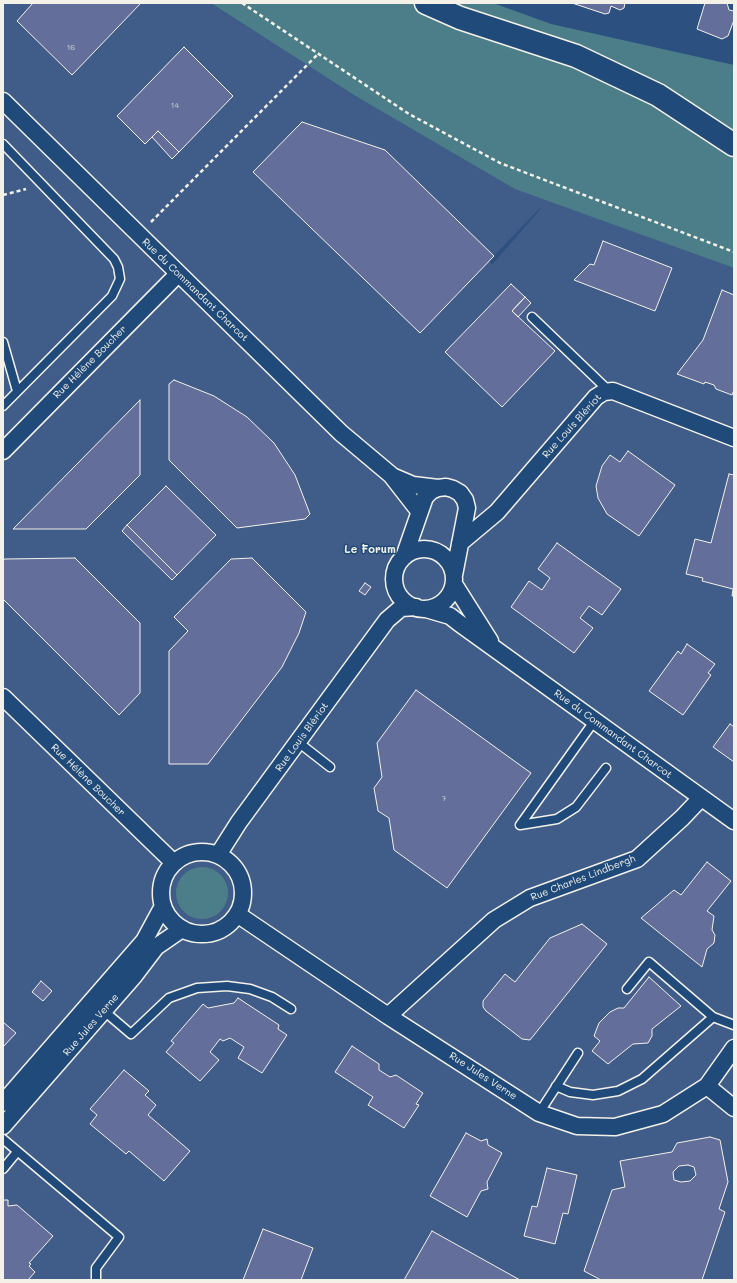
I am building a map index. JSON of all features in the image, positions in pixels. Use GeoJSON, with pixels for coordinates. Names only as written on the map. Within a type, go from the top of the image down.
{"type":"FeatureCollection","features":[{"type":"Feature","properties":{"kind":"street"},"geometry":{"type":"LineString","coordinates":[[426,3],[460,18],[576,56],[658,95],[734,145]]}},
{"type":"Feature","properties":{"kind":"street","name":"Rue du Commandant Charcot"},"geometry":{"type":"LineString","coordinates":[[3,101],[341,433],[391,475],[419,511]]}},
{"type":"Feature","properties":{"kind":"street","name":"Rue Hélène Boucher"},"geometry":{"type":"LineString","coordinates":[[3,451],[178,274]]}},
{"type":"Feature","properties":{"kind":"street","name":"Rue Louis Blériot"},"geometry":{"type":"LineString","coordinates":[[460,543],[497,512],[596,397],[608,390],[734,438]]}},
{"type":"Feature","properties":{"kind":"street","name":"Rue du Commandant Charcot"},"geometry":{"type":"LineString","coordinates":[[391,475],[413,485],[454,489],[460,493],[465,500]]}},
{"type":"Feature","properties":{"kind":"street"},"geometry":{"type":"LineString","coordinates":[[404,558],[425,496],[438,488]]}},
{"type":"Feature","properties":{"kind":"street"},"geometry":{"type":"LineString","coordinates":[[454,580],[449,562],[440,553],[434,550],[415,550],[400,562],[395,575],[396,588],[404,600],[421,608],[439,605],[452,591],[466,516],[465,500],[482,508],[497,512]]}},
{"type":"Feature","properties":{"kind":"street","name":"Rue du Commandant Charcot"},"geometry":{"type":"LineString","coordinates":[[454,580],[493,646]]}},
{"type":"Feature","properties":{"kind":"street","name":"Rue Louis Blériot"},"geometry":{"type":"LineString","coordinates":[[387,620],[389,601],[396,588]]}},
{"type":"Feature","properties":{"kind":"street","name":"Rue Louis Blériot"},"geometry":{"type":"LineString","coordinates":[[218,855],[239,822],[387,620],[401,608],[421,608]]}},
{"type":"Feature","properties":{"kind":"street","name":"Rue du Commandant Charcot"},"geometry":{"type":"LineString","coordinates":[[421,608],[450,616],[734,821]]}},
{"type":"Feature","properties":{"kind":"street","name":"Rue Hélène Boucher"},"geometry":{"type":"LineString","coordinates":[[3,697],[174,863]]}},
{"type":"Feature","properties":{"kind":"street","name":"Rue Charles Lindbergh"},"geometry":{"type":"LineString","coordinates":[[388,1016],[494,920],[530,898],[638,859],[701,798]]}},
{"type":"Feature","properties":{"kind":"street"},"geometry":{"type":"LineString","coordinates":[[194,852],[218,855],[228,861],[240,878],[242,900],[237,914],[228,925],[215,932],[200,934],[191,933],[182,929],[171,921],[163,906],[161,898],[162,883],[168,869],[187,854],[194,852]]}},
{"type":"Feature","properties":{"kind":"street","name":"Rue Jules Verne"},"geometry":{"type":"LineString","coordinates":[[3,1104],[144,941],[163,906]]}},
{"type":"Feature","properties":{"kind":"street","name":"Rue Jules Verne"},"geometry":{"type":"LineString","coordinates":[[237,914],[388,1016],[539,1113],[577,1126],[615,1127],[664,1114],[707,1086],[734,1048]]}},
{"type":"Feature","properties":{"kind":"street","name":"Rue Jules Verne"},"geometry":{"type":"LineString","coordinates":[[3,1126],[134,976],[156,947],[182,929]]}},
{"type":"Feature","properties":{"kind":"street"},"geometry":{"type":"LineString","coordinates":[[707,1086],[734,1108]]}},
{"type":"Feature","properties":{"kind":"lane"},"geometry":{"type":"LineString","coordinates":[[3,144],[114,259],[118,267],[120,279],[112,296],[3,406]]}},
{"type":"Feature","properties":{"kind":"lane"},"geometry":{"type":"LineString","coordinates":[[532,317],[608,390]]}},
{"type":"Feature","properties":{"kind":"lane"},"geometry":{"type":"LineString","coordinates":[[3,342],[17,391]]}},
{"type":"Feature","properties":{"kind":"lane"},"geometry":{"type":"LineString","coordinates":[[595,720],[520,825],[557,819],[576,807],[606,768]]}},
{"type":"Feature","properties":{"kind":"lane"},"geometry":{"type":"LineString","coordinates":[[298,742],[330,767]]}},
{"type":"Feature","properties":{"kind":"lane"},"geometry":{"type":"LineString","coordinates":[[627,989],[649,962],[713,1017],[734,1025]]}},
{"type":"Feature","properties":{"kind":"lane"},"geometry":{"type":"LineString","coordinates":[[104,1011],[131,1034],[169,998],[197,988],[227,986],[250,989],[272,997],[291,1009]]}},
{"type":"Feature","properties":{"kind":"lane"},"geometry":{"type":"LineString","coordinates":[[556,1086],[570,1092],[593,1095],[618,1091],[642,1079],[713,1017]]}},
{"type":"Feature","properties":{"kind":"lane"},"geometry":{"type":"LineString","coordinates":[[539,1113],[578,1053]]}},
{"type":"Feature","properties":{"kind":"lane"},"geometry":{"type":"LineString","coordinates":[[3,1139],[119,1238],[96,1268],[96,1280]]}},
{"type":"Feature","properties":{"kind":"lane"},"geometry":{"type":"LineString","coordinates":[[3,1168],[17,1152]]}},
{"type":"Feature","properties":{"kind":"path"},"geometry":{"type":"LineString","coordinates":[[242,3],[409,114],[500,163],[734,252]]}},
{"type":"Feature","properties":{"kind":"path"},"geometry":{"type":"LineString","coordinates":[[138,235],[318,54]]}},
{"type":"Feature","properties":{"kind":"shaded area"},"geometry":{"type":"Polygon","coordinates":[[[3,3],[211,3],[354,95],[548,200],[734,268],[734,1280],[3,1280],[3,3]],[[542,207],[489,261],[492,265],[542,207]]]}},
{"type":"Feature","properties":{"kind":"green space"},"geometry":{"type":"Polygon","coordinates":[[[211,3],[493,3],[551,24],[734,65],[734,268],[515,189],[354,95],[211,3]]]}},
{"type":"Feature","properties":{"kind":"green space"},"geometry":{"type":"Polygon","coordinates":[[[202,867],[212,869],[220,875],[226,883],[228,893],[226,903],[220,911],[212,917],[202,919],[192,917],[184,911],[178,903],[176,893],[178,883],[184,875],[192,869],[202,867]]]}},
{"type":"Feature","properties":{"kind":"building"},"geometry":{"type":"Polygon","coordinates":[[[33,3],[141,3],[72,75],[17,21],[33,3]]]}},
{"type":"Feature","properties":{"kind":"building"},"geometry":{"type":"Polygon","coordinates":[[[572,3],[625,3],[624,8],[620,10],[611,6],[609,13],[605,14],[572,3]]]}},
{"type":"Feature","properties":{"kind":"building"},"geometry":{"type":"Polygon","coordinates":[[[705,3],[727,3],[729,10],[734,11],[734,20],[728,36],[722,39],[697,29],[705,3]]]}},
{"type":"Feature","properties":{"kind":"building"},"geometry":{"type":"Polygon","coordinates":[[[184,47],[233,96],[179,152],[158,131],[145,144],[117,116],[184,47]]]}},
{"type":"Feature","properties":{"kind":"building"},"geometry":{"type":"Polygon","coordinates":[[[302,122],[385,150],[494,256],[420,333],[253,172],[302,122]]]}},
{"type":"Feature","properties":{"kind":"building"},"geometry":{"type":"Polygon","coordinates":[[[158,131],[179,152],[172,159],[152,137],[158,131]]]}},
{"type":"Feature","properties":{"kind":"building"},"geometry":{"type":"Polygon","coordinates":[[[603,241],[672,268],[655,311],[574,280],[590,264],[594,265],[603,241]]]}},
{"type":"Feature","properties":{"kind":"building"},"geometry":{"type":"Polygon","coordinates":[[[511,284],[525,297],[512,311],[555,351],[502,407],[445,352],[511,284]]]}},
{"type":"Feature","properties":{"kind":"building"},"geometry":{"type":"Polygon","coordinates":[[[722,290],[734,295],[734,390],[732,395],[716,389],[714,385],[705,382],[704,384],[677,374],[703,340],[722,290]]]}},
{"type":"Feature","properties":{"kind":"building"},"geometry":{"type":"Polygon","coordinates":[[[525,297],[531,303],[518,317],[512,311],[525,297]]]}},
{"type":"Feature","properties":{"kind":"building"},"geometry":{"type":"Polygon","coordinates":[[[174,380],[214,396],[247,417],[274,443],[295,475],[310,514],[305,519],[237,528],[169,460],[169,384],[174,380]]]}},
{"type":"Feature","properties":{"kind":"building"},"geometry":{"type":"Polygon","coordinates":[[[140,400],[140,475],[86,529],[13,529],[140,400]]]}},
{"type":"Feature","properties":{"kind":"building"},"geometry":{"type":"Polygon","coordinates":[[[628,451],[675,485],[639,536],[607,514],[598,498],[596,486],[602,466],[610,455],[620,462],[628,451]]]}},
{"type":"Feature","properties":{"kind":"building"},"geometry":{"type":"Polygon","coordinates":[[[729,474],[734,475],[734,596],[732,596],[733,589],[702,581],[703,578],[686,574],[695,539],[711,543],[729,474]]]}},
{"type":"Feature","properties":{"kind":"building"},"geometry":{"type":"Polygon","coordinates":[[[166,486],[216,535],[177,575],[127,525],[166,486]]]}},
{"type":"Feature","properties":{"kind":"building"},"geometry":{"type":"Polygon","coordinates":[[[127,525],[177,575],[172,580],[122,531],[127,525]]]}},
{"type":"Feature","properties":{"kind":"building"},"geometry":{"type":"Polygon","coordinates":[[[557,543],[621,589],[602,615],[589,606],[580,618],[593,628],[574,653],[511,607],[529,581],[542,590],[550,578],[538,569],[557,543]]]}},
{"type":"Feature","properties":{"kind":"building"},"geometry":{"type":"Polygon","coordinates":[[[75,558],[140,623],[140,693],[119,715],[3,599],[3,560],[75,558]]]}},
{"type":"Feature","properties":{"kind":"building"},"geometry":{"type":"Polygon","coordinates":[[[252,558],[306,612],[299,633],[282,667],[208,764],[169,764],[169,651],[188,631],[174,617],[231,559],[252,558]]]}},
{"type":"Feature","properties":{"kind":"building"},"geometry":{"type":"Polygon","coordinates":[[[365,583],[371,587],[365,595],[359,591],[365,583]]]}},
{"type":"Feature","properties":{"kind":"building"},"geometry":{"type":"Polygon","coordinates":[[[687,644],[715,664],[708,673],[711,675],[683,715],[649,691],[678,651],[681,654],[687,644]]]}},
{"type":"Feature","properties":{"kind":"building"},"geometry":{"type":"Polygon","coordinates":[[[416,690],[531,773],[447,888],[394,850],[389,818],[378,811],[374,788],[382,777],[377,743],[416,690]]]}},
{"type":"Feature","properties":{"kind":"building"},"geometry":{"type":"Polygon","coordinates":[[[730,724],[733,726],[734,725],[734,762],[713,747],[730,724]]]}},
{"type":"Feature","properties":{"kind":"building"},"geometry":{"type":"Polygon","coordinates":[[[707,862],[731,881],[707,911],[714,916],[712,930],[715,935],[714,943],[707,949],[702,967],[641,918],[674,890],[681,895],[707,862]]]}},
{"type":"Feature","properties":{"kind":"building"},"geometry":{"type":"Polygon","coordinates":[[[582,924],[607,944],[530,1040],[522,1039],[486,1011],[483,1007],[483,1001],[505,974],[515,982],[550,938],[582,924]]]}},
{"type":"Feature","properties":{"kind":"building"},"geometry":{"type":"Polygon","coordinates":[[[649,977],[681,1006],[652,1029],[652,1036],[648,1043],[633,1044],[608,1064],[592,1051],[600,1041],[594,1036],[599,1023],[610,1012],[618,1008],[624,1008],[649,977]]]}},
{"type":"Feature","properties":{"kind":"building"},"geometry":{"type":"Polygon","coordinates":[[[41,981],[52,991],[43,1001],[32,992],[41,981]]]}},
{"type":"Feature","properties":{"kind":"building"},"geometry":{"type":"Polygon","coordinates":[[[238,998],[279,1025],[278,1029],[287,1035],[262,1073],[238,1058],[244,1047],[230,1038],[223,1041],[220,1039],[210,1052],[219,1060],[200,1081],[166,1052],[174,1043],[171,1041],[203,1004],[208,1008],[234,1003],[238,998]]]}},
{"type":"Feature","properties":{"kind":"building"},"geometry":{"type":"Polygon","coordinates":[[[3,1022],[16,1033],[3,1047],[3,1022]]]}},
{"type":"Feature","properties":{"kind":"building"},"geometry":{"type":"Polygon","coordinates":[[[352,1046],[379,1064],[379,1070],[390,1077],[396,1075],[423,1093],[416,1104],[419,1105],[404,1128],[368,1105],[373,1097],[335,1072],[352,1046]]]}},
{"type":"Feature","properties":{"kind":"building"},"geometry":{"type":"Polygon","coordinates":[[[124,1070],[149,1091],[145,1095],[156,1105],[148,1115],[190,1151],[164,1181],[129,1151],[126,1154],[90,1124],[97,1115],[90,1109],[124,1070]]]}},
{"type":"Feature","properties":{"kind":"building"},"geometry":{"type":"Polygon","coordinates":[[[466,1133],[481,1141],[487,1139],[488,1145],[502,1153],[487,1182],[488,1189],[481,1191],[467,1217],[430,1196],[466,1133]]]}},
{"type":"Feature","properties":{"kind":"building"},"geometry":{"type":"Polygon","coordinates":[[[710,1137],[720,1140],[728,1182],[719,1209],[725,1212],[702,1280],[601,1280],[584,1271],[612,1190],[625,1187],[620,1161],[672,1152],[677,1143],[710,1137]],[[688,1165],[679,1166],[673,1172],[674,1180],[681,1182],[690,1181],[696,1175],[694,1167],[688,1165]]]}},
{"type":"Feature","properties":{"kind":"building"},"geometry":{"type":"Polygon","coordinates":[[[547,1168],[577,1175],[568,1214],[563,1213],[555,1244],[524,1236],[532,1206],[537,1207],[547,1168]]]}},
{"type":"Feature","properties":{"kind":"building"},"geometry":{"type":"Polygon","coordinates":[[[3,1200],[8,1200],[8,1206],[17,1205],[53,1236],[29,1263],[31,1264],[29,1266],[35,1272],[28,1280],[3,1280],[3,1200]]]}},
{"type":"Feature","properties":{"kind":"building"},"geometry":{"type":"Polygon","coordinates":[[[263,1229],[313,1248],[301,1280],[243,1280],[263,1229]]]}},
{"type":"Feature","properties":{"kind":"building"},"geometry":{"type":"Polygon","coordinates":[[[432,1231],[520,1280],[404,1280],[432,1231]]]}},
{"type":"Feature","properties":{"kind":"district","name":"Le Forum"},"geometry":{"type":"Point","coordinates":[370,550]}}]}
